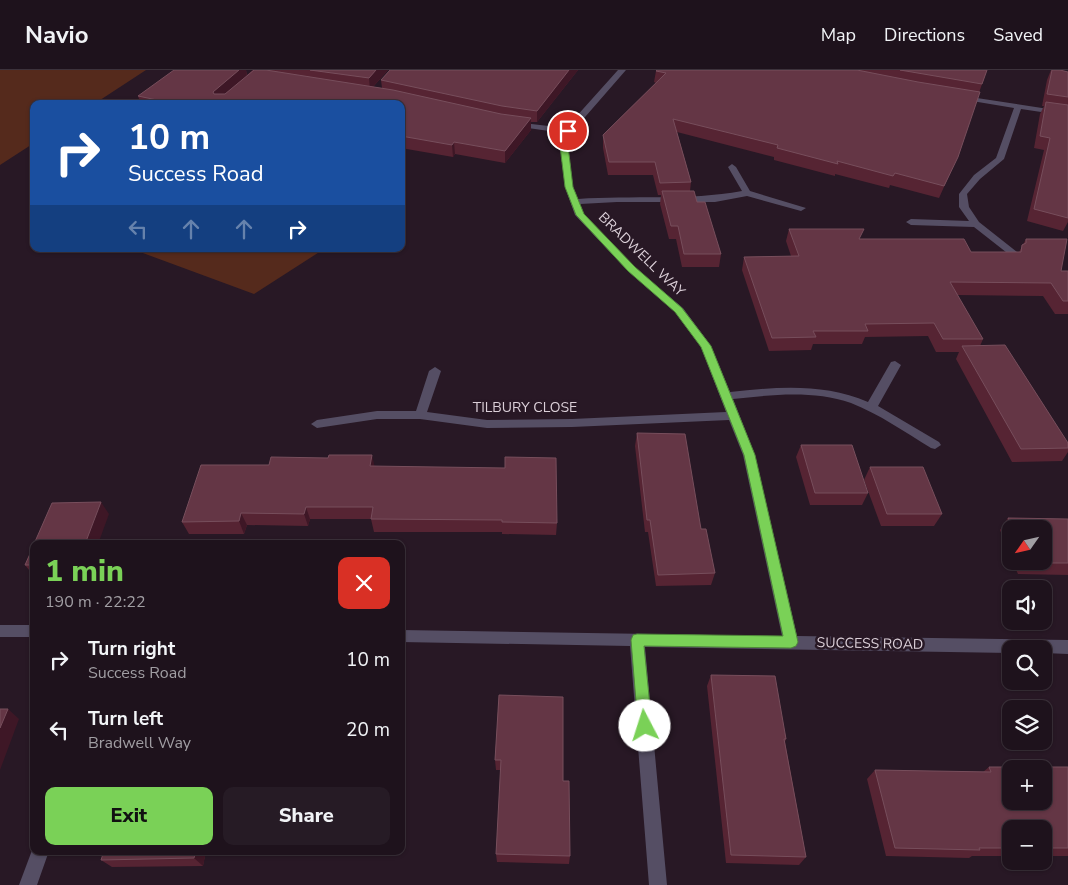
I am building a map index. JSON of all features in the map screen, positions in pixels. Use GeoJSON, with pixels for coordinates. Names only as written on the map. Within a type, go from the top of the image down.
{"type":"FeatureCollection","features":[{"type":"Feature","properties":{"kind":"street"},"geometry":{"type":"LineString","coordinates":[[502,122],[568,131],[622,70]]}},
{"type":"Feature","properties":{"kind":"street"},"geometry":{"type":"LineString","coordinates":[[952,96],[1068,114]]}},
{"type":"Feature","properties":{"kind":"street"},"geometry":{"type":"LineString","coordinates":[[1014,254],[976,224],[964,207],[963,194],[977,177],[1000,159],[1018,106]]}},
{"type":"Feature","properties":{"kind":"street","name":"BRADWELL WAY"},"geometry":{"type":"LineString","coordinates":[[568,131],[564,146],[569,187],[580,215],[631,269],[679,310],[706,346],[749,455],[791,642]]}},
{"type":"Feature","properties":{"kind":"street"},"geometry":{"type":"LineString","coordinates":[[732,167],[747,193]]}},
{"type":"Feature","properties":{"kind":"street"},"geometry":{"type":"LineString","coordinates":[[575,202],[618,199],[715,199],[747,193],[801,208]]}},
{"type":"Feature","properties":{"kind":"street"},"geometry":{"type":"LineString","coordinates":[[911,222],[976,224]]}},
{"type":"Feature","properties":{"kind":"street"},"geometry":{"type":"LineString","coordinates":[[871,407],[895,365]]}},
{"type":"Feature","properties":{"kind":"street"},"geometry":{"type":"LineString","coordinates":[[420,415],[435,371]]}},
{"type":"Feature","properties":{"kind":"street"},"geometry":{"type":"LineString","coordinates":[[726,396],[791,390],[818,392],[871,407],[935,445]]}},
{"type":"Feature","properties":{"kind":"street","name":"TILBURY CLOSE"},"geometry":{"type":"LineString","coordinates":[[317,424],[377,415],[420,415],[487,424],[572,423],[733,416]]}},
{"type":"Feature","properties":{"kind":"street"},"geometry":{"type":"LineString","coordinates":[[0,631],[30,631]]}},
{"type":"Feature","properties":{"kind":"street","name":"SUCCESS ROAD"},"geometry":{"type":"LineString","coordinates":[[405,636],[1068,647]]}},
{"type":"Feature","properties":{"kind":"street"},"geometry":{"type":"LineString","coordinates":[[637,640],[658,885]]}},
{"type":"Feature","properties":{"kind":"street"},"geometry":{"type":"LineString","coordinates":[[28,885],[39,855]]}},
{"type":"Feature","properties":{"kind":"shaded area"},"geometry":{"type":"Polygon","coordinates":[[[0,70],[146,70],[100,100],[30,100],[30,146],[0,165],[0,70]]]}},
{"type":"Feature","properties":{"kind":"shaded area"},"geometry":{"type":"Polygon","coordinates":[[[140,252],[319,252],[254,294],[140,252]]]}},
{"type":"Feature","properties":{"kind":"building"},"geometry":{"type":"Polygon","coordinates":[[[174,70],[239,70],[213,92],[214,94],[225,94],[254,70],[266,70],[393,90],[501,114],[531,118],[505,151],[454,142],[452,145],[405,137],[405,100],[157,100],[138,96],[174,70]]]}},
{"type":"Feature","properties":{"kind":"building"},"geometry":{"type":"Polygon","coordinates":[[[310,70],[376,70],[369,78],[310,70]]]}},
{"type":"Feature","properties":{"kind":"building"},"geometry":{"type":"Polygon","coordinates":[[[390,70],[569,70],[537,111],[502,106],[381,80],[390,70]]]}},
{"type":"Feature","properties":{"kind":"building"},"geometry":{"type":"Polygon","coordinates":[[[657,70],[857,70],[980,92],[958,157],[944,186],[895,173],[893,176],[837,161],[838,164],[777,148],[778,145],[673,119],[691,182],[660,183],[655,162],[609,162],[603,135],[666,73],[657,70]]]}},
{"type":"Feature","properties":{"kind":"building"},"geometry":{"type":"Polygon","coordinates":[[[900,70],[987,70],[982,84],[900,70]]]}},
{"type":"Feature","properties":{"kind":"building"},"geometry":{"type":"Polygon","coordinates":[[[1052,70],[1068,72],[1068,97],[1047,94],[1052,70]]]}},
{"type":"Feature","properties":{"kind":"building"},"geometry":{"type":"Polygon","coordinates":[[[1046,102],[1068,105],[1068,218],[1034,209],[1050,138],[1040,136],[1046,102]]]}},
{"type":"Feature","properties":{"kind":"building"},"geometry":{"type":"Polygon","coordinates":[[[662,191],[694,191],[697,202],[705,202],[721,254],[684,254],[678,226],[671,226],[662,191]]]}},
{"type":"Feature","properties":{"kind":"building"},"geometry":{"type":"Polygon","coordinates":[[[789,229],[864,229],[859,239],[964,239],[971,252],[1021,252],[1022,245],[1026,243],[1026,239],[1067,239],[1061,271],[1068,271],[1068,301],[1063,301],[1051,283],[950,282],[983,339],[943,339],[934,323],[865,324],[868,331],[813,331],[816,337],[772,338],[744,257],[799,256],[789,229]]]}},
{"type":"Feature","properties":{"kind":"building"},"geometry":{"type":"Polygon","coordinates":[[[1005,345],[1068,443],[1068,448],[1021,449],[962,346],[1005,345]]]}},
{"type":"Feature","properties":{"kind":"building"},"geometry":{"type":"Polygon","coordinates":[[[637,433],[685,434],[701,529],[706,529],[715,573],[658,575],[650,520],[647,520],[637,433]]]}},
{"type":"Feature","properties":{"kind":"building"},"geometry":{"type":"Polygon","coordinates":[[[801,445],[852,445],[868,493],[815,493],[801,445]]]}},
{"type":"Feature","properties":{"kind":"building"},"geometry":{"type":"Polygon","coordinates":[[[329,455],[372,455],[370,466],[505,468],[505,457],[556,458],[557,523],[502,522],[502,520],[371,519],[373,507],[306,507],[304,514],[241,513],[239,521],[182,522],[201,465],[269,465],[271,457],[328,458],[329,455]]]}},
{"type":"Feature","properties":{"kind":"building"},"geometry":{"type":"Polygon","coordinates":[[[870,467],[923,467],[942,514],[887,514],[870,467]]]}},
{"type":"Feature","properties":{"kind":"building"},"geometry":{"type":"Polygon","coordinates":[[[101,502],[87,540],[36,540],[52,503],[101,502]]]}},
{"type":"Feature","properties":{"kind":"building"},"geometry":{"type":"Polygon","coordinates":[[[1008,518],[1068,519],[1068,563],[1052,563],[1052,520],[1009,520],[1008,518]]]}},
{"type":"Feature","properties":{"kind":"building"},"geometry":{"type":"Polygon","coordinates":[[[30,554],[30,565],[25,565],[30,554]]]}},
{"type":"Feature","properties":{"kind":"building"},"geometry":{"type":"Polygon","coordinates":[[[711,675],[775,676],[786,739],[784,739],[806,857],[731,855],[711,675]]]}},
{"type":"Feature","properties":{"kind":"building"},"geometry":{"type":"Polygon","coordinates":[[[499,695],[563,697],[563,781],[569,781],[570,856],[496,854],[501,760],[495,760],[499,695]]]}},
{"type":"Feature","properties":{"kind":"building"},"geometry":{"type":"Polygon","coordinates":[[[0,709],[8,709],[0,728],[0,709]]]}},
{"type":"Feature","properties":{"kind":"building"},"geometry":{"type":"Polygon","coordinates":[[[989,767],[1002,767],[1002,810],[1052,810],[1052,767],[1068,767],[1068,848],[1052,848],[1052,820],[1002,820],[1002,848],[979,848],[980,850],[895,848],[875,770],[991,772],[989,767]]]}},
{"type":"Feature","properties":{"kind":"building"},"geometry":{"type":"Polygon","coordinates":[[[103,855],[195,855],[194,858],[101,860],[103,855]]]}},
{"type":"Feature","properties":{"kind":"route"},"geometry":{"type":"LineString","coordinates":[[568,131],[564,146],[569,187],[580,215],[631,269],[679,310],[706,346],[749,455],[791,642],[637,640],[645,726]]}}]}
